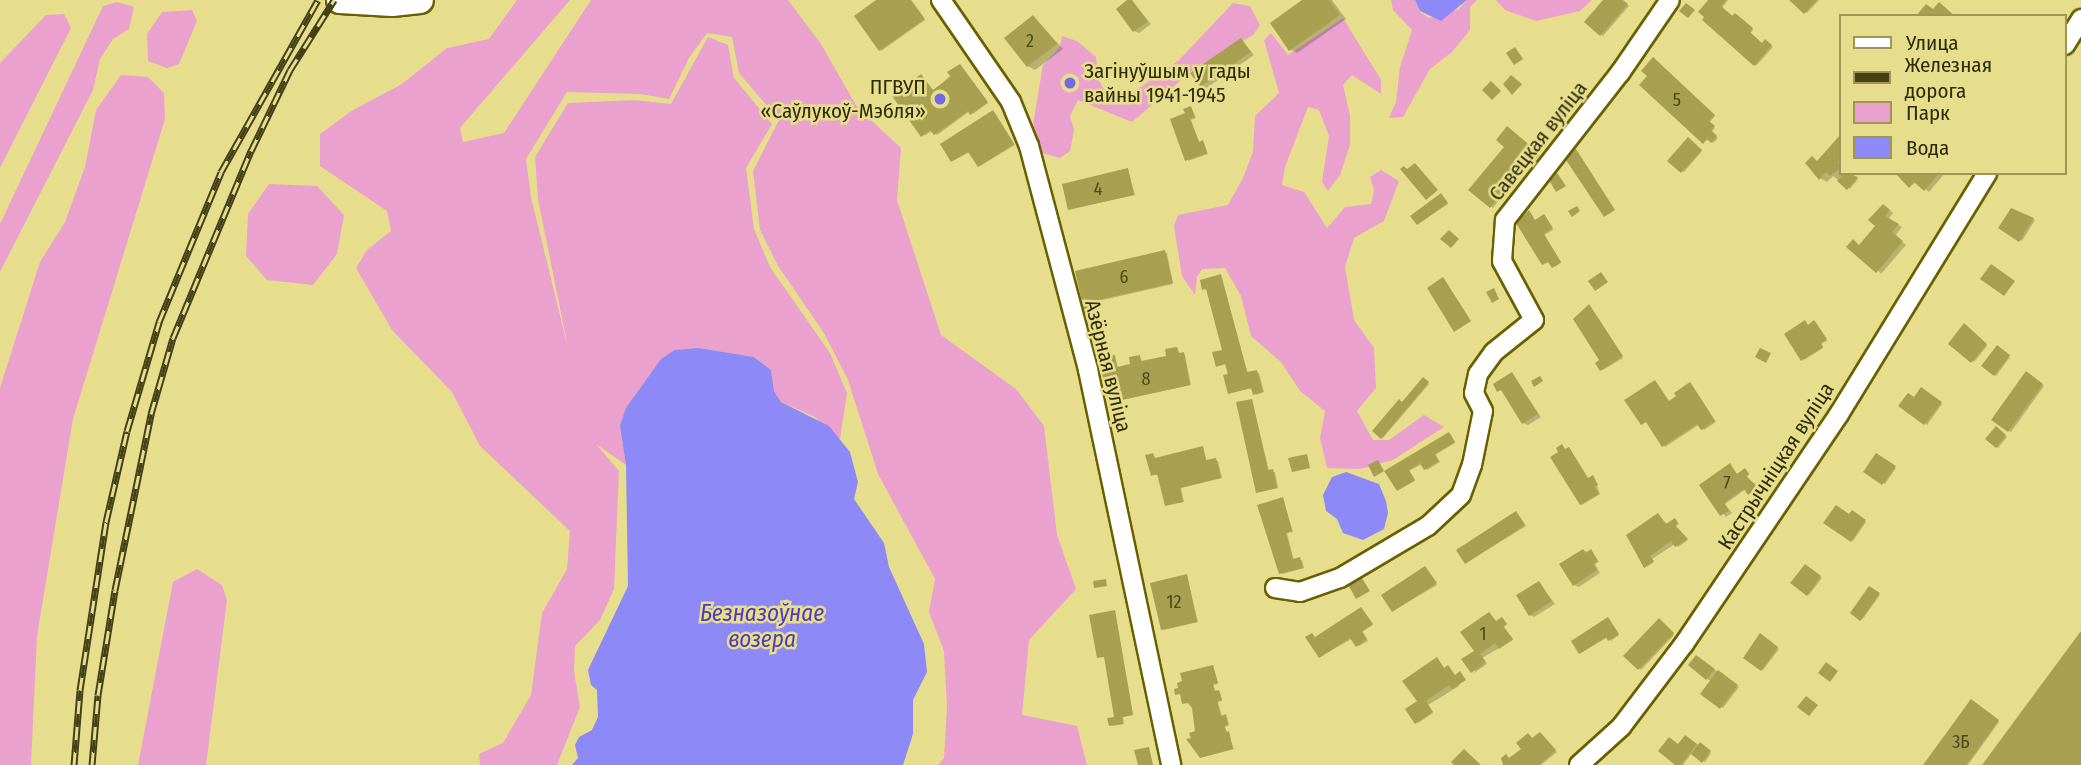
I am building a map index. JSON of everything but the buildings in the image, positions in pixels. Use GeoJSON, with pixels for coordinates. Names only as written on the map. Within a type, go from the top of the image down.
{"type":"FeatureCollection","features":[{"type":"Feature","properties":{"kind":"main road"},"geometry":{"type":"LineString","coordinates":[[340,0],[392,3],[420,0]]}},
{"type":"Feature","properties":{"kind":"street","name":"Азёрная вуліца"},"geometry":{"type":"LineString","coordinates":[[941,0],[1011,102],[1030,146],[1088,370],[1171,765]]}},
{"type":"Feature","properties":{"kind":"street","name":"Савецкая вуліца"},"geometry":{"type":"LineString","coordinates":[[1275,588],[1300,592],[1340,578],[1428,526],[1461,495],[1472,465],[1483,411],[1474,393],[1478,374],[1494,352],[1534,320],[1502,261],[1504,220],[1620,73],[1670,0]]}},
{"type":"Feature","properties":{"kind":"street"},"geometry":{"type":"LineString","coordinates":[[2067,43],[2081,19]]}},
{"type":"Feature","properties":{"kind":"street","name":"Кастрычніцкая вуліца"},"geometry":{"type":"LineString","coordinates":[[1578,765],[1621,727],[1684,644],[1839,414],[1986,175]]}},
{"type":"Feature","properties":{"kind":"green space"},"geometry":{"type":"Polygon","coordinates":[[[517,0],[570,0],[460,128],[463,142],[504,133],[591,0],[788,0],[821,44],[857,107],[901,148],[897,200],[941,335],[1016,389],[1044,426],[1057,535],[1076,589],[1029,640],[1022,715],[1077,726],[1087,765],[938,765],[944,758],[947,707],[944,651],[929,612],[935,579],[878,474],[848,380],[824,333],[778,266],[760,230],[753,171],[779,120],[739,73],[732,37],[707,33],[689,58],[669,99],[640,94],[567,92],[526,159],[531,197],[568,348],[538,199],[535,157],[568,103],[635,100],[671,104],[708,37],[728,45],[734,78],[772,124],[746,168],[754,229],[770,267],[830,353],[847,393],[840,439],[815,417],[781,402],[774,391],[771,370],[754,357],[699,348],[620,426],[626,465],[596,444],[619,471],[614,589],[600,620],[575,646],[574,671],[580,707],[557,765],[480,765],[479,754],[503,743],[531,695],[542,613],[567,569],[570,531],[480,446],[452,392],[392,330],[356,268],[367,250],[391,231],[387,211],[320,166],[320,134],[353,110],[402,84],[447,48],[489,39],[517,0]]]}},
{"type":"Feature","properties":{"kind":"green space"},"geometry":{"type":"Polygon","coordinates":[[[1391,0],[1415,0],[1420,12],[1429,18],[1459,9],[1467,0],[1477,0],[1470,7],[1470,30],[1452,52],[1430,69],[1403,117],[1389,118],[1396,102],[1400,67],[1412,30],[1393,10],[1391,0]]]}},
{"type":"Feature","properties":{"kind":"green space"},"geometry":{"type":"Polygon","coordinates":[[[1496,0],[1592,0],[1580,11],[1536,21],[1505,10],[1496,0]]]}},
{"type":"Feature","properties":{"kind":"green space"},"geometry":{"type":"Polygon","coordinates":[[[117,2],[134,7],[129,29],[113,39],[100,59],[93,90],[0,272],[0,224],[103,6],[117,2]]]}},
{"type":"Feature","properties":{"kind":"green space"},"geometry":{"type":"Polygon","coordinates":[[[1233,3],[1250,6],[1260,25],[1253,35],[1193,70],[1132,122],[1078,100],[1070,116],[1074,130],[1070,151],[1060,158],[1042,153],[1033,124],[1043,65],[1060,47],[1062,36],[1077,41],[1096,57],[1098,79],[1108,96],[1128,96],[1179,60],[1233,3]]]}},
{"type":"Feature","properties":{"kind":"green space"},"geometry":{"type":"Polygon","coordinates":[[[192,10],[197,21],[179,64],[167,68],[148,61],[147,34],[162,12],[192,10]]]}},
{"type":"Feature","properties":{"kind":"green space"},"geometry":{"type":"Polygon","coordinates":[[[64,14],[71,28],[0,168],[0,63],[46,15],[64,14]]]}},
{"type":"Feature","properties":{"kind":"green space"},"geometry":{"type":"Polygon","coordinates":[[[1343,18],[1381,80],[1381,94],[1352,75],[1343,85],[1350,115],[1350,145],[1340,175],[1328,191],[1322,182],[1329,136],[1319,110],[1308,107],[1285,167],[1282,185],[1304,192],[1327,228],[1345,207],[1371,204],[1374,190],[1370,177],[1381,170],[1399,181],[1384,221],[1354,238],[1345,267],[1354,320],[1374,348],[1376,388],[1357,411],[1373,440],[1389,440],[1424,415],[1444,427],[1393,460],[1360,469],[1327,468],[1320,438],[1325,411],[1300,391],[1281,362],[1251,336],[1241,296],[1225,268],[1202,269],[1197,277],[1195,295],[1182,276],[1174,226],[1178,215],[1228,205],[1243,178],[1253,152],[1255,116],[1279,93],[1264,40],[1271,33],[1288,55],[1343,18]]]}},
{"type":"Feature","properties":{"kind":"green space"},"geometry":{"type":"Polygon","coordinates":[[[121,75],[148,77],[164,93],[165,119],[73,419],[37,636],[31,765],[0,765],[0,388],[40,262],[65,222],[85,167],[96,110],[121,75]]]}},
{"type":"Feature","properties":{"kind":"green space"},"geometry":{"type":"Polygon","coordinates":[[[269,184],[317,186],[344,215],[337,254],[313,285],[267,280],[246,256],[248,214],[269,184]]]}},
{"type":"Feature","properties":{"kind":"green space"},"geometry":{"type":"Polygon","coordinates":[[[197,569],[222,585],[227,600],[206,765],[138,765],[173,582],[197,569]]]}},
{"type":"Feature","properties":{"kind":"water"},"geometry":{"type":"Polygon","coordinates":[[[1415,0],[1467,0],[1441,21],[1420,11],[1415,0]]]}},
{"type":"Feature","properties":{"kind":"water","name":"Безназоўнае возера"},"geometry":{"type":"Polygon","coordinates":[[[699,348],[754,357],[771,370],[774,391],[781,402],[829,426],[850,452],[858,482],[854,499],[884,543],[889,567],[924,644],[927,672],[913,700],[913,734],[903,765],[572,765],[578,758],[575,745],[579,737],[592,730],[598,717],[597,690],[591,685],[588,670],[628,586],[626,465],[620,426],[626,408],[661,359],[675,350],[699,348]]]}},
{"type":"Feature","properties":{"kind":"water"},"geometry":{"type":"Polygon","coordinates":[[[1346,472],[1379,484],[1386,501],[1388,513],[1384,529],[1363,540],[1343,533],[1337,519],[1326,511],[1323,495],[1332,477],[1346,472]]]}},
{"type":"Feature","properties":{"kind":"railway"},"geometry":{"type":"LineString","coordinates":[[74,765],[80,690],[106,522],[127,431],[159,322],[221,172],[318,0]]}},
{"type":"Feature","properties":{"kind":"railway"},"geometry":{"type":"LineString","coordinates":[[92,765],[98,695],[115,590],[151,414],[173,338],[251,151],[290,70],[334,0]]}},
{"type":"Feature","properties":{"kind":"place","name":"Загінуўшым у гады вайны 1941-1945"},"geometry":{"type":"Point","coordinates":[1070,83]}},
{"type":"Feature","properties":{"kind":"place","name":"ПГВУП «Саўлукоў-Мэбля»"},"geometry":{"type":"Point","coordinates":[940,99]}}]}
